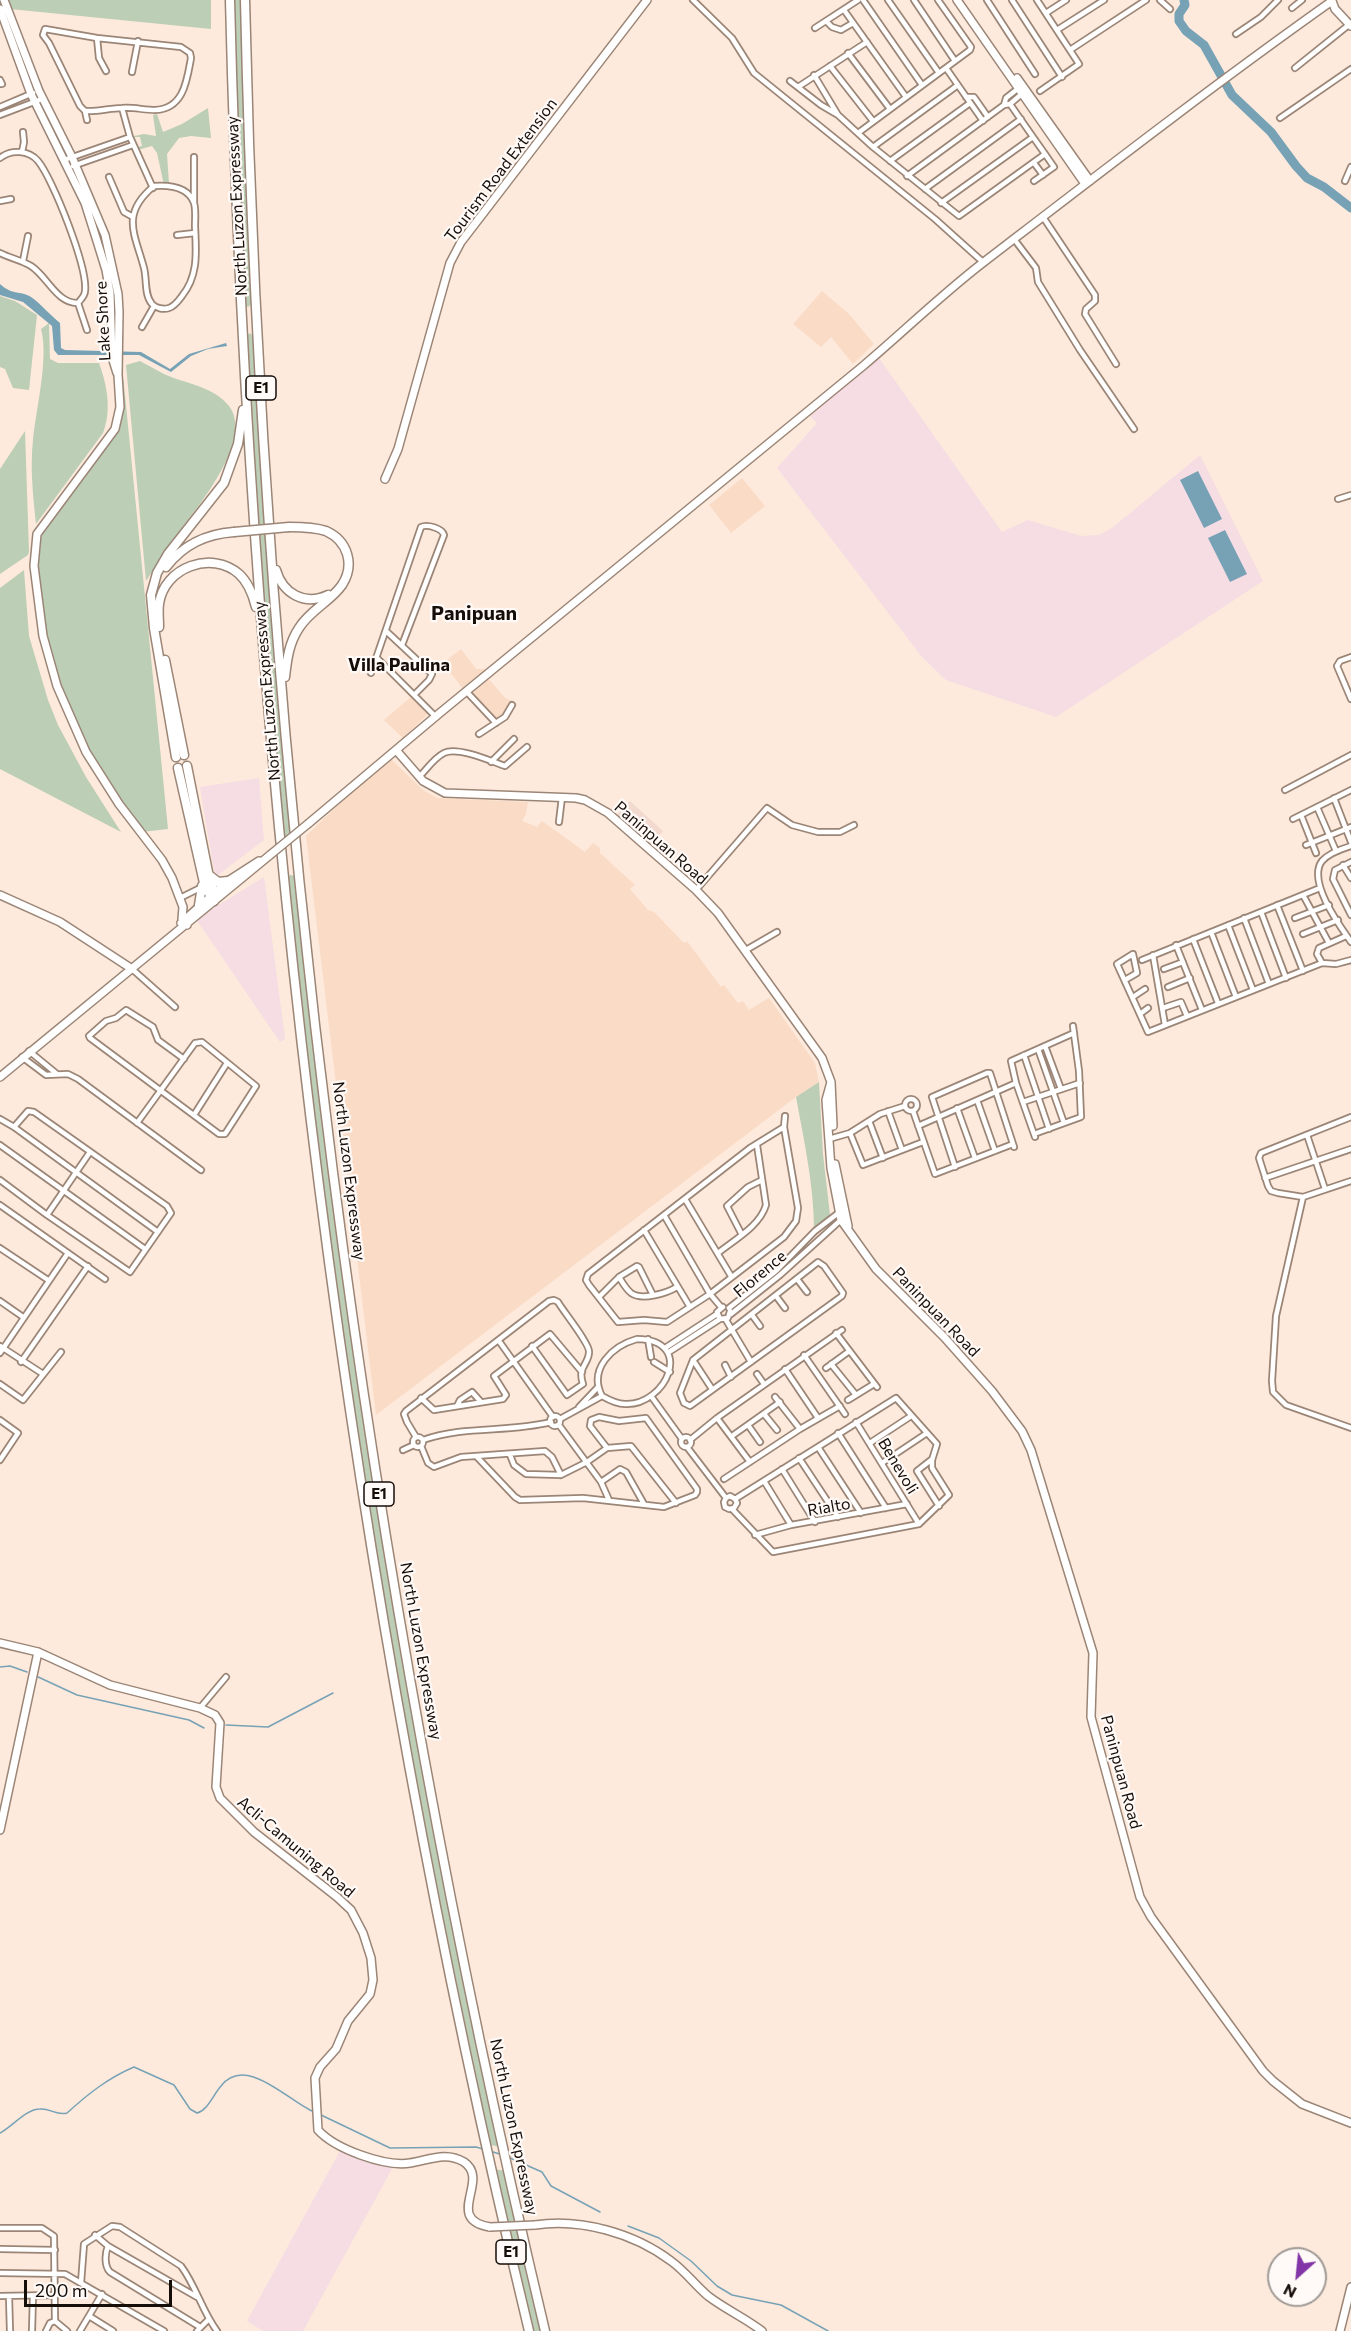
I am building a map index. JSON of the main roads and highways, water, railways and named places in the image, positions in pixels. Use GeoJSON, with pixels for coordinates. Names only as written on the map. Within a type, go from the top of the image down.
{"type":"FeatureCollection","features":[{"type":"Feature","properties":{"kind":"highway","name":"North Luzon Expressway"},"geometry":{"type":"LineString","coordinates":[[230,0],[244,377],[262,631],[287,913],[320,1190],[370,1533],[399,1702],[453,1990],[529,2331]]}},
{"type":"Feature","properties":{"kind":"highway","name":"North Luzon Expressway"},"geometry":{"type":"LineString","coordinates":[[245,0],[253,233],[271,543],[297,861],[335,1188],[383,1519],[447,1880],[504,2152],[545,2331]]}},
{"type":"Feature","properties":{"kind":"highway"},"geometry":{"type":"LineString","coordinates":[[154,595],[180,756],[152,612],[151,596],[157,573],[168,554],[216,494],[229,472],[241,431],[244,377]]}},
{"type":"Feature","properties":{"kind":"highway"},"geometry":{"type":"LineString","coordinates":[[152,612],[160,575],[179,552],[205,537],[289,527],[325,531],[342,543],[348,554],[349,566],[345,579],[338,589],[313,610],[294,636],[287,660],[283,698]]}},
{"type":"Feature","properties":{"kind":"highway"},"geometry":{"type":"LineString","coordinates":[[271,543],[279,580],[291,594],[316,599],[338,589]]}},
{"type":"Feature","properties":{"kind":"highway"},"geometry":{"type":"LineString","coordinates":[[159,627],[159,603],[174,575],[197,563],[212,563],[225,566],[238,573],[247,582],[262,631]]}},
{"type":"Feature","properties":{"kind":"highway"},"geometry":{"type":"LineString","coordinates":[[182,767],[205,874],[214,897]]}},
{"type":"Feature","properties":{"kind":"highway"},"geometry":{"type":"LineString","coordinates":[[205,874],[213,880],[228,882]]}},
{"type":"Feature","properties":{"kind":"highway"},"geometry":{"type":"LineString","coordinates":[[199,905],[205,874]]}},
{"type":"Feature","properties":{"kind":"main road","name":"Lake Shore"},"geometry":{"type":"LineString","coordinates":[[4,0],[37,96]]}},
{"type":"Feature","properties":{"kind":"main road","name":"Tourism Road Extension"},"geometry":{"type":"LineString","coordinates":[[385,479],[398,449],[450,263],[461,242],[647,0]]}},
{"type":"Feature","properties":{"kind":"main road"},"geometry":{"type":"LineString","coordinates":[[957,0],[1088,183]]}},
{"type":"Feature","properties":{"kind":"main road"},"geometry":{"type":"LineString","coordinates":[[963,0],[1022,90]]}},
{"type":"Feature","properties":{"kind":"main road"},"geometry":{"type":"LineString","coordinates":[[0,1077],[172,936],[214,897],[309,823],[435,716],[844,382],[1014,239],[1234,71],[1331,1],[1335,9],[1351,23]]}},
{"type":"Feature","properties":{"kind":"main road","name":"Lake Shore"},"geometry":{"type":"LineString","coordinates":[[0,9],[37,96],[92,201],[107,245],[118,294],[116,352],[120,407],[115,429],[37,534],[34,566],[39,615],[49,662],[70,718],[86,752],[119,804],[162,860],[180,898],[185,923]]}},
{"type":"Feature","properties":{"kind":"main road","name":"Paninpuan Road"},"geometry":{"type":"LineString","coordinates":[[396,750],[419,777],[435,789],[452,795],[562,797],[585,800],[608,813],[696,890],[718,913],[822,1058],[831,1082],[831,1139],[842,1214],[850,1232],[876,1269],[944,1337],[998,1398],[1022,1431],[1031,1450],[1093,1653],[1091,1717],[1140,1897],[1151,1917],[1263,2071],[1302,2104],[1351,2123]]}},
{"type":"Feature","properties":{"kind":"main road"},"geometry":{"type":"LineString","coordinates":[[185,923],[199,905],[214,897],[228,882],[270,855]]}},
{"type":"Feature","properties":{"kind":"main road"},"geometry":{"type":"LineString","coordinates":[[0,895],[60,922],[132,969]]}},
{"type":"Feature","properties":{"kind":"main road","name":"Acli-Camuning Road"},"geometry":{"type":"LineString","coordinates":[[0,1643],[38,1652],[110,1685],[200,1708],[215,1715],[220,1724],[216,1787],[224,1804],[262,1839],[338,1897],[351,1910],[371,1958],[373,1988],[348,2021],[336,2049],[316,2074],[315,2106],[318,2130],[350,2150],[376,2160],[401,2163],[442,2156],[465,2163],[470,2167],[473,2177],[468,2205],[469,2215],[476,2222],[490,2227],[572,2223],[636,2241],[668,2258],[707,2295],[762,2331]]}},
{"type":"Feature","properties":{"kind":"main road"},"geometry":{"type":"LineString","coordinates":[[0,1830],[38,1652]]}},
{"type":"Feature","properties":{"kind":"main road"},"geometry":{"type":"LineString","coordinates":[[1340,2331],[1351,2287]]}},
{"type":"Feature","properties":{"kind":"water"},"geometry":{"type":"Polygon","coordinates":[[[0,284],[13,292],[31,297],[60,323],[61,348],[65,350],[141,352],[170,369],[189,354],[226,343],[227,346],[208,349],[191,356],[171,372],[139,355],[58,355],[54,350],[52,326],[23,302],[0,295],[0,284]]]}},
{"type":"Feature","properties":{"kind":"water"},"geometry":{"type":"Polygon","coordinates":[[[1198,471],[1222,519],[1204,528],[1180,480],[1198,471]]]}},
{"type":"Feature","properties":{"kind":"water"},"geometry":{"type":"Polygon","coordinates":[[[1225,530],[1247,574],[1230,582],[1208,538],[1225,530]]]}},
{"type":"Feature","properties":{"kind":"waterway"},"geometry":{"type":"LineString","coordinates":[[1184,0],[1185,5],[1179,14],[1179,21],[1186,31],[1204,45],[1232,95],[1271,132],[1307,178],[1324,187],[1351,208]]}},
{"type":"Feature","properties":{"kind":"waterway"},"geometry":{"type":"LineString","coordinates":[[0,1667],[10,1666],[27,1672]]}},
{"type":"Feature","properties":{"kind":"waterway"},"geometry":{"type":"LineString","coordinates":[[36,1676],[77,1695],[189,1720],[204,1728]]}},
{"type":"Feature","properties":{"kind":"waterway"},"geometry":{"type":"LineString","coordinates":[[226,1725],[268,1727],[333,1693]]}},
{"type":"Feature","properties":{"kind":"waterway"},"geometry":{"type":"LineString","coordinates":[[0,2133],[35,2110],[44,2109],[60,2114],[67,2113],[99,2087],[134,2067],[174,2085],[190,2109],[197,2113],[204,2109],[221,2086],[231,2077],[242,2075],[255,2077],[267,2083],[314,2112]]}},
{"type":"Feature","properties":{"kind":"waterway"},"geometry":{"type":"LineString","coordinates":[[319,2114],[390,2148],[476,2147],[483,2149]]}},
{"type":"Feature","properties":{"kind":"waterway"},"geometry":{"type":"LineString","coordinates":[[493,2152],[503,2155]]}},
{"type":"Feature","properties":{"kind":"waterway"},"geometry":{"type":"LineString","coordinates":[[510,2158],[542,2172],[551,2186],[600,2212]]}},
{"type":"Feature","properties":{"kind":"waterway"},"geometry":{"type":"LineString","coordinates":[[628,2226],[659,2238],[691,2261],[717,2286],[732,2295],[781,2305],[828,2331]]}},
{"type":"Feature","properties":{"kind":"district","name":"Panipuan"},"geometry":{"type":"Point","coordinates":[474,613]}},
{"type":"Feature","properties":{"kind":"district","name":"Villa Paulina"},"geometry":{"type":"Point","coordinates":[399,665]}}]}
